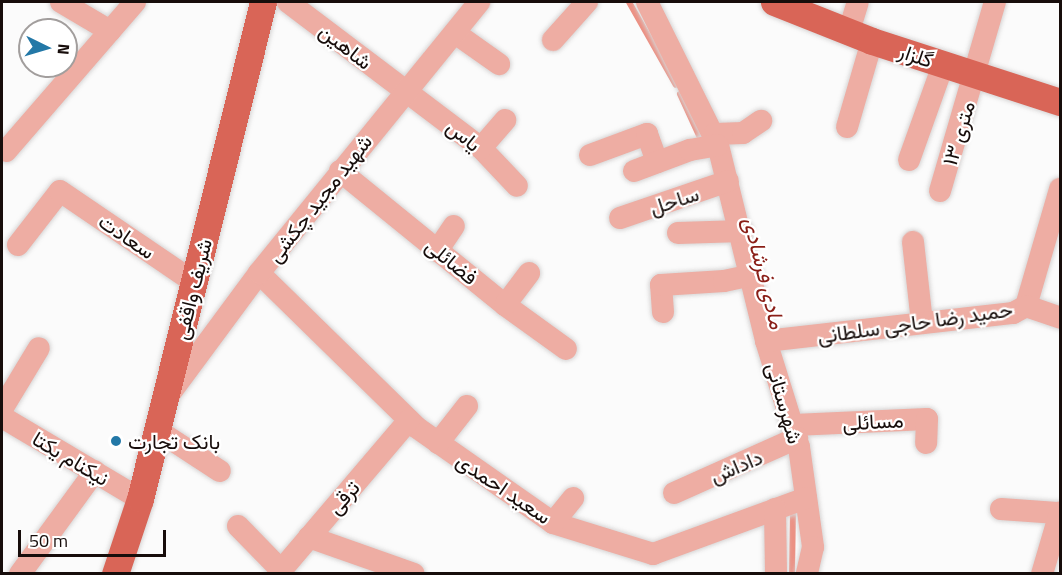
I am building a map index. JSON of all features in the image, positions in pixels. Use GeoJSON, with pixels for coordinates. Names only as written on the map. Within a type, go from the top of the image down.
{"type":"FeatureCollection","features":[{"type":"Feature","properties":{"kind":"main road","name":"شریف واقفی"},"geometry":{"type":"LineString","coordinates":[[115,573],[140,500],[263,2]]}},
{"type":"Feature","properties":{"kind":"main road","name":"گلزار"},"geometry":{"type":"LineString","coordinates":[[774,2],[861,36],[1060,102]]}},
{"type":"Feature","properties":{"kind":"street"},"geometry":{"type":"LineString","coordinates":[[61,2],[110,31]]}},
{"type":"Feature","properties":{"kind":"street"},"geometry":{"type":"LineString","coordinates":[[6,150],[135,2]]}},
{"type":"Feature","properties":{"kind":"street","name":"شاهین"},"geometry":{"type":"LineString","coordinates":[[288,2],[397,87],[405,89]]}},
{"type":"Feature","properties":{"kind":"street","name":"شهید مجید چکشی"},"geometry":{"type":"LineString","coordinates":[[165,399],[259,273],[405,89],[455,33],[479,2]]}},
{"type":"Feature","properties":{"kind":"street"},"geometry":{"type":"LineString","coordinates":[[553,40],[587,2]]}},
{"type":"Feature","properties":{"kind":"street","name":"شهرستانی"},"geometry":{"type":"LineString","coordinates":[[647,2],[716,140],[728,181],[742,231],[766,341],[795,431],[813,547],[807,573]]}},
{"type":"Feature","properties":{"kind":"street"},"geometry":{"type":"LineString","coordinates":[[847,127],[861,36],[858,2]]}},
{"type":"Feature","properties":{"kind":"street","name":"۱۳ متری"},"geometry":{"type":"LineString","coordinates":[[940,191],[976,75],[995,2]]}},
{"type":"Feature","properties":{"kind":"street"},"geometry":{"type":"LineString","coordinates":[[455,33],[499,64]]}},
{"type":"Feature","properties":{"kind":"street"},"geometry":{"type":"LineString","coordinates":[[909,160],[943,64]]}},
{"type":"Feature","properties":{"kind":"street","name":"یاس"},"geometry":{"type":"LineString","coordinates":[[405,89],[482,148],[517,186]]}},
{"type":"Feature","properties":{"kind":"street"},"geometry":{"type":"LineString","coordinates":[[482,148],[505,120]]}},
{"type":"Feature","properties":{"kind":"street"},"geometry":{"type":"LineString","coordinates":[[634,171],[716,140],[743,133],[761,121]]}},
{"type":"Feature","properties":{"kind":"street"},"geometry":{"type":"LineString","coordinates":[[590,155],[647,134],[657,162]]}},
{"type":"Feature","properties":{"kind":"street","name":"فضائلی"},"geometry":{"type":"LineString","coordinates":[[340,171],[437,251],[474,265],[505,305],[566,349]]}},
{"type":"Feature","properties":{"kind":"street","name":"ساحل"},"geometry":{"type":"LineString","coordinates":[[620,218],[728,181]]}},
{"type":"Feature","properties":{"kind":"street"},"geometry":{"type":"LineString","coordinates":[[1026,306],[1060,189]]}},
{"type":"Feature","properties":{"kind":"street","name":"سعادت"},"geometry":{"type":"LineString","coordinates":[[18,245],[60,191],[194,282]]}},
{"type":"Feature","properties":{"kind":"street"},"geometry":{"type":"LineString","coordinates":[[437,251],[454,226]]}},
{"type":"Feature","properties":{"kind":"street"},"geometry":{"type":"LineString","coordinates":[[678,233],[719,234],[742,231]]}},
{"type":"Feature","properties":{"kind":"street"},"geometry":{"type":"LineString","coordinates":[[913,242],[922,322]]}},
{"type":"Feature","properties":{"kind":"street","name":"سعید احمدی"},"geometry":{"type":"LineString","coordinates":[[259,273],[409,420],[438,443],[553,523],[653,554],[806,498]]}},
{"type":"Feature","properties":{"kind":"street"},"geometry":{"type":"LineString","coordinates":[[505,305],[529,273]]}},
{"type":"Feature","properties":{"kind":"street"},"geometry":{"type":"LineString","coordinates":[[663,312],[661,275],[724,281],[752,275]]}},
{"type":"Feature","properties":{"kind":"street","name":"حمید رضا حاجی سلطانی"},"geometry":{"type":"LineString","coordinates":[[766,341],[1013,313],[1026,306],[1060,318]]}},
{"type":"Feature","properties":{"kind":"street"},"geometry":{"type":"LineString","coordinates":[[2,409],[39,348]]}},
{"type":"Feature","properties":{"kind":"street"},"geometry":{"type":"LineString","coordinates":[[438,443],[467,406]]}},
{"type":"Feature","properties":{"kind":"street","name":"نیکنام یکتا"},"geometry":{"type":"LineString","coordinates":[[2,417],[140,500]]}},
{"type":"Feature","properties":{"kind":"street","name":"مسائلی"},"geometry":{"type":"LineString","coordinates":[[795,431],[927,419],[926,443]]}},
{"type":"Feature","properties":{"kind":"street","name":"ترقی"},"geometry":{"type":"LineString","coordinates":[[279,572],[409,420]]}},
{"type":"Feature","properties":{"kind":"street"},"geometry":{"type":"LineString","coordinates":[[157,430],[220,471]]}},
{"type":"Feature","properties":{"kind":"street","name":"داداش"},"geometry":{"type":"LineString","coordinates":[[674,493],[776,448],[795,431]]}},
{"type":"Feature","properties":{"kind":"street"},"geometry":{"type":"LineString","coordinates":[[20,573],[95,471]]}},
{"type":"Feature","properties":{"kind":"street"},"geometry":{"type":"LineString","coordinates":[[553,523],[573,498]]}},
{"type":"Feature","properties":{"kind":"street"},"geometry":{"type":"LineString","coordinates":[[775,509],[777,566],[813,547]]}},
{"type":"Feature","properties":{"kind":"street"},"geometry":{"type":"LineString","coordinates":[[1001,509],[1059,513],[1042,573]]}},
{"type":"Feature","properties":{"kind":"street"},"geometry":{"type":"LineString","coordinates":[[238,526],[279,572]]}},
{"type":"Feature","properties":{"kind":"street"},"geometry":{"type":"LineString","coordinates":[[309,537],[370,568],[414,573]]}},
{"type":"Feature","properties":{"kind":"waterway","name":"مادی فرشادی"},"geometry":{"type":"LineString","coordinates":[[629,2],[676,85]]}},
{"type":"Feature","properties":{"kind":"waterway","name":"مادی فرشادی"},"geometry":{"type":"LineString","coordinates":[[680,94],[702,142]]}},
{"type":"Feature","properties":{"kind":"waterway","name":"مادی فرشادی"},"geometry":{"type":"LineString","coordinates":[[792,574],[793,508]]}},
{"type":"Feature","properties":{"kind":"place","name":"بانک تجارت"},"geometry":{"type":"Point","coordinates":[116,441]}}]}
